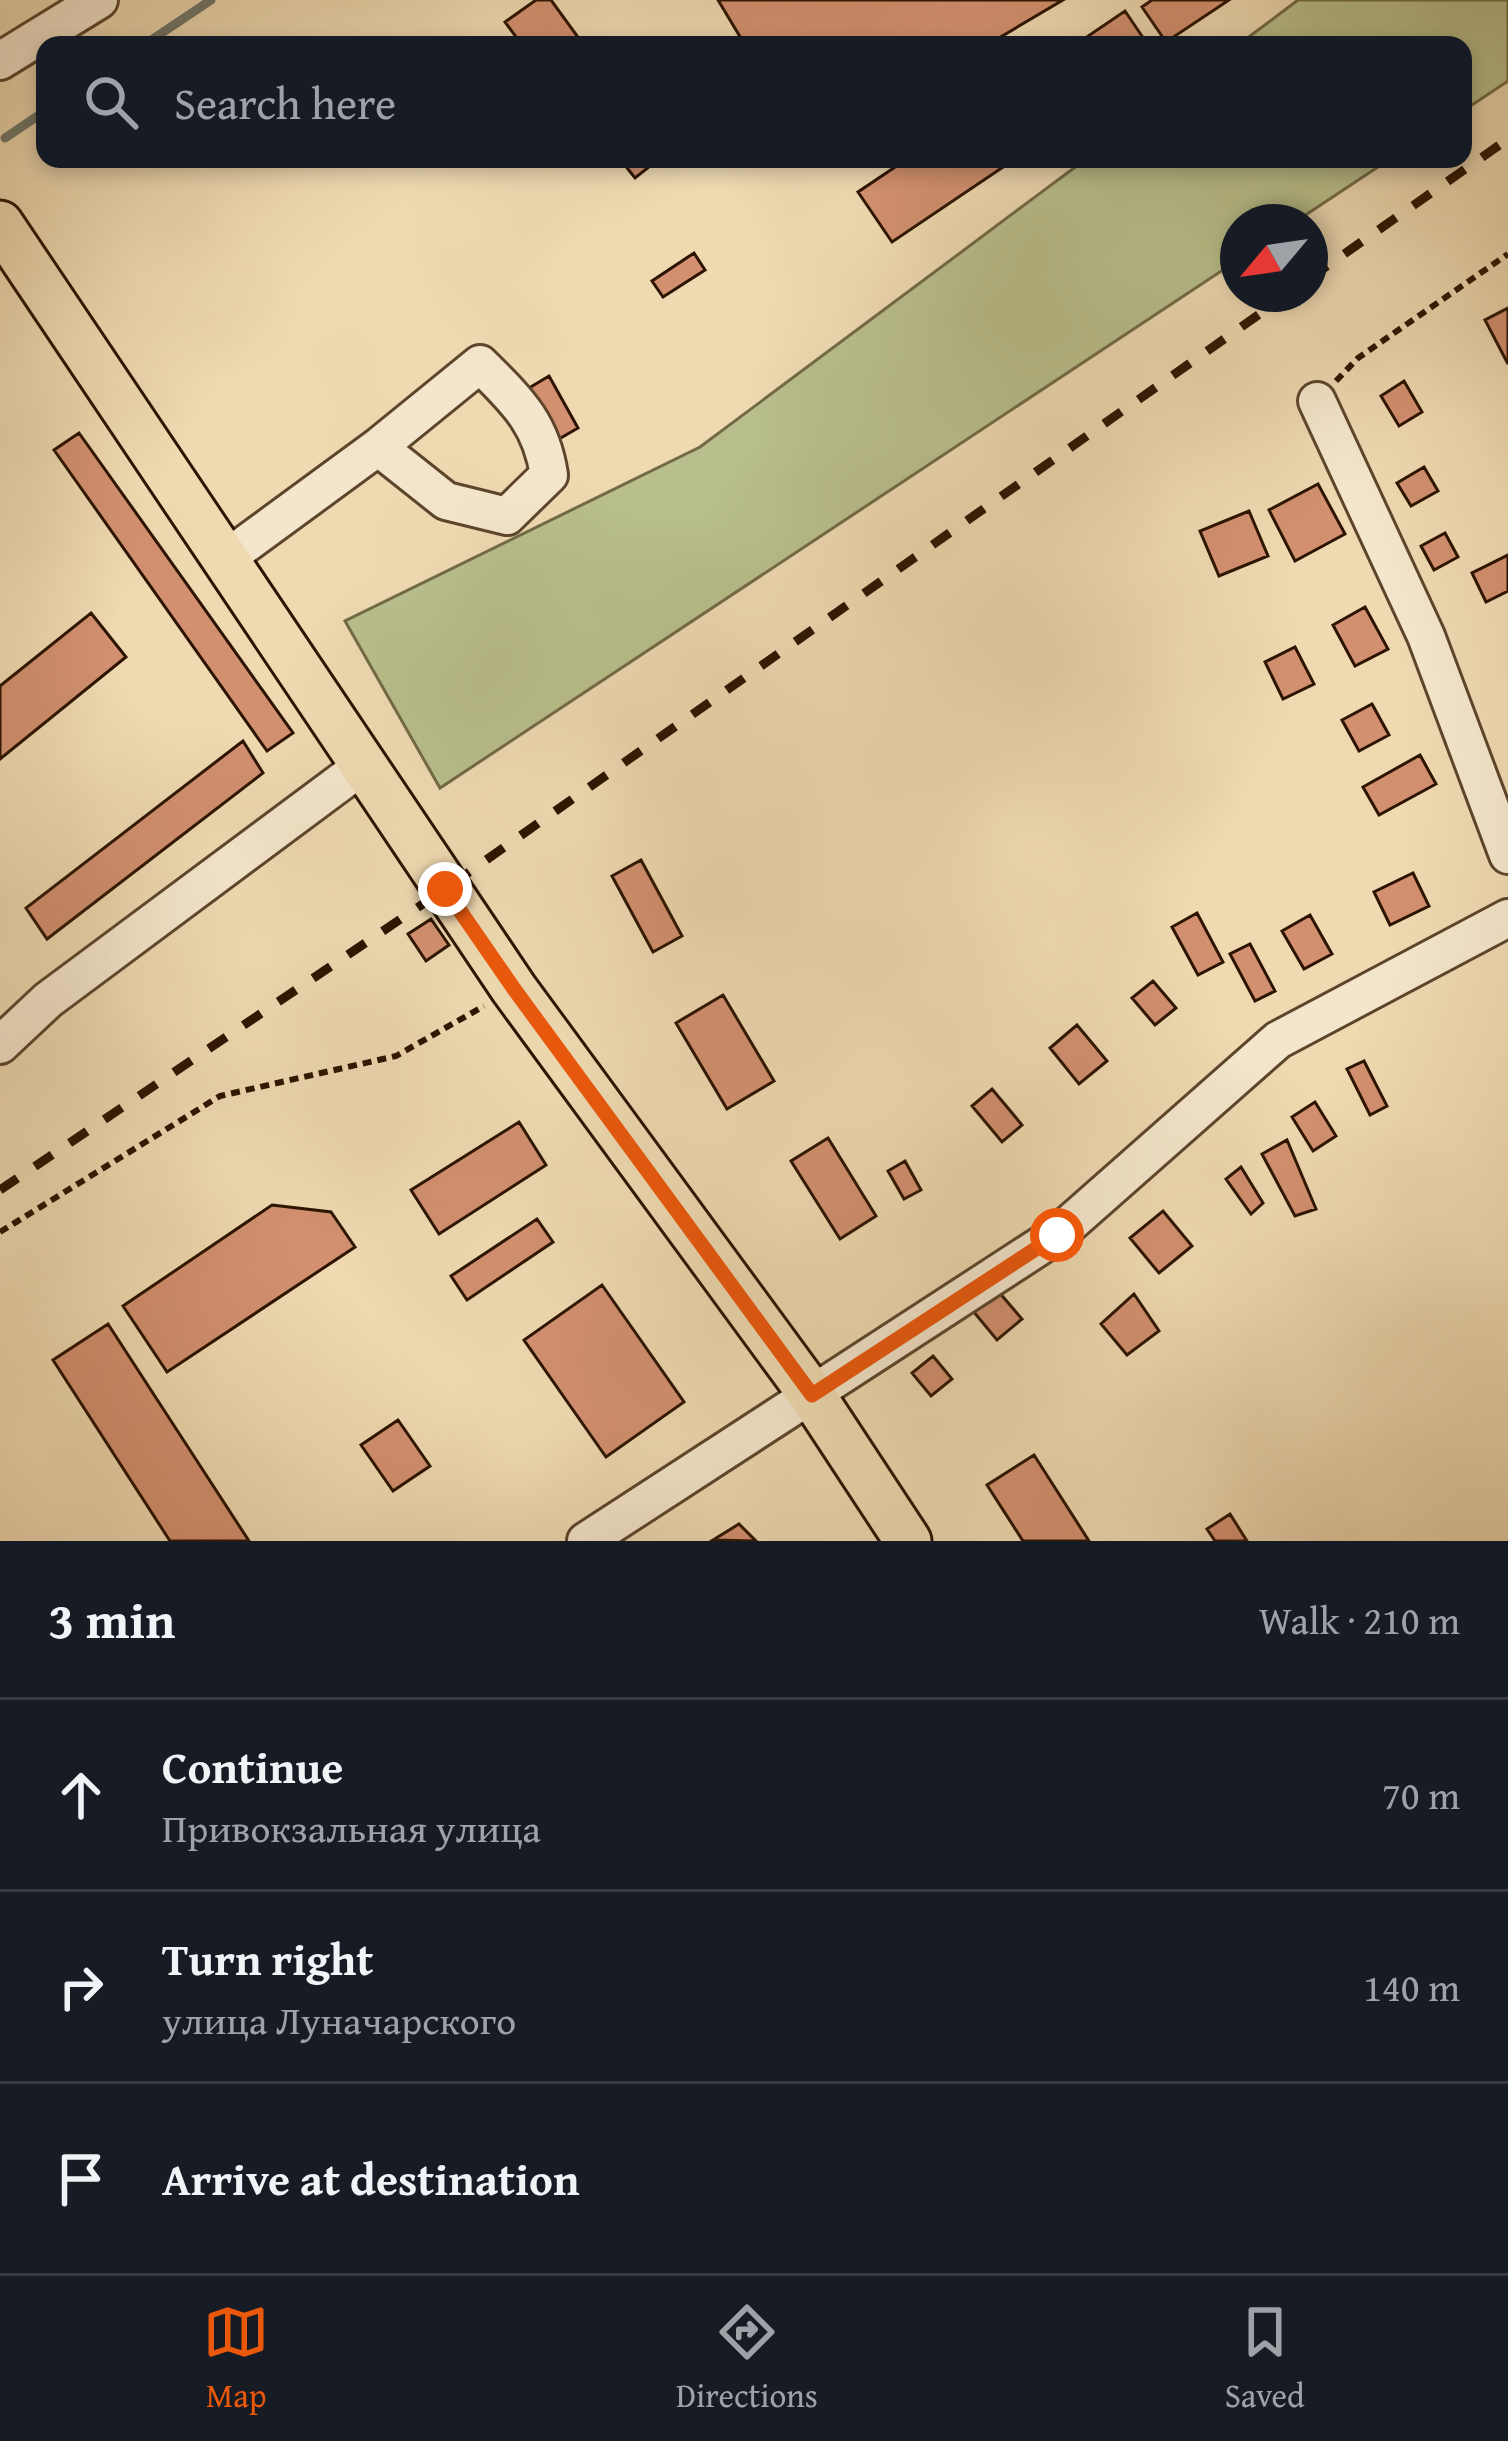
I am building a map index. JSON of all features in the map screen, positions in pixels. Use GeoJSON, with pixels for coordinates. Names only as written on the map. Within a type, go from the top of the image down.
{"type":"FeatureCollection","features":[{"type":"Feature","properties":{"kind":"main road"},"geometry":{"type":"LineString","coordinates":[[0,224],[445,889],[812,1395],[908,1541]]}},
{"type":"Feature","properties":{"kind":"street"},"geometry":{"type":"LineString","coordinates":[[41,36],[99,0]]}},
{"type":"Feature","properties":{"kind":"street"},"geometry":{"type":"LineString","coordinates":[[0,61],[36,39]]}},
{"type":"Feature","properties":{"kind":"street"},"geometry":{"type":"LineString","coordinates":[[224,560],[480,364],[517,402],[544,442],[549,475],[506,516],[446,500],[378,446]]}},
{"type":"Feature","properties":{"kind":"street"},"geometry":{"type":"LineString","coordinates":[[1317,400],[1426,636],[1508,855]]}},
{"type":"Feature","properties":{"kind":"street"},"geometry":{"type":"LineString","coordinates":[[0,1045],[48,1000],[361,767]]}},
{"type":"Feature","properties":{"kind":"street"},"geometry":{"type":"LineString","coordinates":[[586,1541],[1057,1235],[1278,1040],[1508,918]]}},
{"type":"Feature","properties":{"kind":"path"},"geometry":{"type":"LineString","coordinates":[[1317,400],[1358,358],[1508,254]]}},
{"type":"Feature","properties":{"kind":"path"},"geometry":{"type":"LineString","coordinates":[[0,1232],[220,1096],[396,1056],[514,989]]}},
{"type":"Feature","properties":{"kind":"green space"},"geometry":{"type":"Polygon","coordinates":[[[1298,0],[1508,0],[1508,81],[1472,105],[1472,36],[1250,36],[1298,0]]]}},
{"type":"Feature","properties":{"kind":"green space"},"geometry":{"type":"Polygon","coordinates":[[[1074,168],[1376,168],[1322,204],[1220,204],[1220,272],[440,788],[345,621],[700,447],[1074,168]]]}},
{"type":"Feature","properties":{"kind":"building"},"geometry":{"type":"Polygon","coordinates":[[[536,0],[551,0],[577,36],[515,36],[505,22],[536,0]]]}},
{"type":"Feature","properties":{"kind":"building"},"geometry":{"type":"Polygon","coordinates":[[[718,0],[1063,0],[1002,36],[740,36],[718,0]]]}},
{"type":"Feature","properties":{"kind":"building"},"geometry":{"type":"Polygon","coordinates":[[[1152,0],[1229,0],[1175,36],[1162,36],[1142,7],[1152,0]]]}},
{"type":"Feature","properties":{"kind":"building"},"geometry":{"type":"Polygon","coordinates":[[[1125,11],[1142,36],[1088,36],[1125,11]]]}},
{"type":"Feature","properties":{"kind":"building"},"geometry":{"type":"Polygon","coordinates":[[[627,168],[648,168],[635,178],[627,168]]]}},
{"type":"Feature","properties":{"kind":"building"},"geometry":{"type":"Polygon","coordinates":[[[894,168],[1002,168],[892,242],[858,192],[894,168]]]}},
{"type":"Feature","properties":{"kind":"building"},"geometry":{"type":"Polygon","coordinates":[[[694,253],[705,270],[663,297],[652,281],[694,253]]]}},
{"type":"Feature","properties":{"kind":"building"},"geometry":{"type":"Polygon","coordinates":[[[1508,308],[1508,364],[1485,320],[1508,308]]]}},
{"type":"Feature","properties":{"kind":"building"},"geometry":{"type":"Polygon","coordinates":[[[549,376],[578,428],[559,439],[529,388],[549,376]]]}},
{"type":"Feature","properties":{"kind":"building"},"geometry":{"type":"Polygon","coordinates":[[[1404,381],[1422,412],[1399,426],[1381,396],[1404,381]]]}},
{"type":"Feature","properties":{"kind":"building"},"geometry":{"type":"Polygon","coordinates":[[[79,433],[293,733],[267,751],[54,450],[79,433]]]}},
{"type":"Feature","properties":{"kind":"building"},"geometry":{"type":"Polygon","coordinates":[[[1424,467],[1438,491],[1411,506],[1397,483],[1424,467]]]}},
{"type":"Feature","properties":{"kind":"building"},"geometry":{"type":"Polygon","coordinates":[[[1318,484],[1345,534],[1295,561],[1269,510],[1318,484]]]}},
{"type":"Feature","properties":{"kind":"building"},"geometry":{"type":"Polygon","coordinates":[[[1249,511],[1268,556],[1219,576],[1200,531],[1249,511]]]}},
{"type":"Feature","properties":{"kind":"building"},"geometry":{"type":"Polygon","coordinates":[[[1445,533],[1458,557],[1434,570],[1421,546],[1445,533]]]}},
{"type":"Feature","properties":{"kind":"building"},"geometry":{"type":"Polygon","coordinates":[[[1508,555],[1508,591],[1486,602],[1472,573],[1508,555]]]}},
{"type":"Feature","properties":{"kind":"building"},"geometry":{"type":"Polygon","coordinates":[[[1365,607],[1388,649],[1355,666],[1333,625],[1365,607]]]}},
{"type":"Feature","properties":{"kind":"building"},"geometry":{"type":"Polygon","coordinates":[[[91,613],[126,657],[0,759],[0,686],[91,613]]]}},
{"type":"Feature","properties":{"kind":"building"},"geometry":{"type":"Polygon","coordinates":[[[1295,647],[1314,684],[1283,699],[1265,662],[1295,647]]]}},
{"type":"Feature","properties":{"kind":"building"},"geometry":{"type":"Polygon","coordinates":[[[1372,704],[1389,735],[1359,751],[1342,720],[1372,704]]]}},
{"type":"Feature","properties":{"kind":"building"},"geometry":{"type":"Polygon","coordinates":[[[243,741],[263,773],[47,939],[26,908],[243,741]]]}},
{"type":"Feature","properties":{"kind":"building"},"geometry":{"type":"Polygon","coordinates":[[[1420,755],[1436,784],[1379,815],[1363,787],[1420,755]]]}},
{"type":"Feature","properties":{"kind":"building"},"geometry":{"type":"Polygon","coordinates":[[[641,860],[682,936],[653,952],[612,876],[641,860]]]}},
{"type":"Feature","properties":{"kind":"building"},"geometry":{"type":"Polygon","coordinates":[[[1413,873],[1429,906],[1390,925],[1374,892],[1413,873]]]}},
{"type":"Feature","properties":{"kind":"building"},"geometry":{"type":"Polygon","coordinates":[[[1197,913],[1223,962],[1198,975],[1172,927],[1197,913]]]}},
{"type":"Feature","properties":{"kind":"building"},"geometry":{"type":"Polygon","coordinates":[[[1310,915],[1332,954],[1304,969],[1282,931],[1310,915]]]}},
{"type":"Feature","properties":{"kind":"building"},"geometry":{"type":"Polygon","coordinates":[[[431,919],[449,945],[426,961],[408,934],[431,919]]]}},
{"type":"Feature","properties":{"kind":"building"},"geometry":{"type":"Polygon","coordinates":[[[1250,944],[1275,991],[1255,1001],[1230,954],[1250,944]]]}},
{"type":"Feature","properties":{"kind":"building"},"geometry":{"type":"Polygon","coordinates":[[[1153,981],[1176,1008],[1155,1025],[1132,998],[1153,981]]]}},
{"type":"Feature","properties":{"kind":"building"},"geometry":{"type":"Polygon","coordinates":[[[723,995],[774,1081],[727,1109],[676,1023],[723,995]]]}},
{"type":"Feature","properties":{"kind":"building"},"geometry":{"type":"Polygon","coordinates":[[[1077,1025],[1107,1061],[1079,1084],[1050,1048],[1077,1025]]]}},
{"type":"Feature","properties":{"kind":"building"},"geometry":{"type":"Polygon","coordinates":[[[1364,1061],[1387,1106],[1370,1115],[1347,1069],[1364,1061]]]}},
{"type":"Feature","properties":{"kind":"building"},"geometry":{"type":"Polygon","coordinates":[[[992,1089],[1022,1125],[1002,1142],[972,1106],[992,1089]]]}},
{"type":"Feature","properties":{"kind":"building"},"geometry":{"type":"Polygon","coordinates":[[[1315,1102],[1336,1136],[1313,1151],[1292,1117],[1315,1102]]]}},
{"type":"Feature","properties":{"kind":"building"},"geometry":{"type":"Polygon","coordinates":[[[519,1122],[546,1165],[439,1234],[411,1190],[519,1122]]]}},
{"type":"Feature","properties":{"kind":"building"},"geometry":{"type":"Polygon","coordinates":[[[828,1138],[876,1216],[840,1239],[791,1161],[828,1138]]]}},
{"type":"Feature","properties":{"kind":"building"},"geometry":{"type":"Polygon","coordinates":[[[1287,1140],[1316,1209],[1295,1216],[1262,1154],[1287,1140]]]}},
{"type":"Feature","properties":{"kind":"building"},"geometry":{"type":"Polygon","coordinates":[[[905,1161],[921,1190],[904,1199],[888,1171],[905,1161]]]}},
{"type":"Feature","properties":{"kind":"building"},"geometry":{"type":"Polygon","coordinates":[[[1241,1167],[1263,1203],[1251,1214],[1226,1179],[1241,1167]]]}},
{"type":"Feature","properties":{"kind":"building"},"geometry":{"type":"Polygon","coordinates":[[[272,1205],[331,1212],[355,1247],[167,1372],[123,1306],[272,1205]]]}},
{"type":"Feature","properties":{"kind":"building"},"geometry":{"type":"Polygon","coordinates":[[[1163,1211],[1192,1246],[1159,1273],[1130,1238],[1163,1211]]]}},
{"type":"Feature","properties":{"kind":"building"},"geometry":{"type":"Polygon","coordinates":[[[537,1219],[553,1242],[467,1300],[451,1276],[537,1219]]]}},
{"type":"Feature","properties":{"kind":"building"},"geometry":{"type":"Polygon","coordinates":[[[602,1285],[684,1402],[606,1457],[524,1340],[602,1285]]]}},
{"type":"Feature","properties":{"kind":"building"},"geometry":{"type":"Polygon","coordinates":[[[998,1291],[1022,1319],[997,1340],[973,1311],[998,1291]]]}},
{"type":"Feature","properties":{"kind":"building"},"geometry":{"type":"Polygon","coordinates":[[[1134,1294],[1159,1331],[1127,1355],[1101,1324],[1134,1294]]]}},
{"type":"Feature","properties":{"kind":"building"},"geometry":{"type":"Polygon","coordinates":[[[108,1324],[249,1541],[170,1541],[53,1360],[108,1324]]]}},
{"type":"Feature","properties":{"kind":"building"},"geometry":{"type":"Polygon","coordinates":[[[933,1356],[952,1379],[931,1396],[912,1373],[933,1356]]]}},
{"type":"Feature","properties":{"kind":"building"},"geometry":{"type":"Polygon","coordinates":[[[398,1420],[430,1466],[393,1491],[361,1445],[398,1420]]]}},
{"type":"Feature","properties":{"kind":"building"},"geometry":{"type":"Polygon","coordinates":[[[1034,1455],[1089,1541],[1023,1541],[987,1485],[1034,1455]]]}},
{"type":"Feature","properties":{"kind":"building"},"geometry":{"type":"Polygon","coordinates":[[[1230,1514],[1247,1541],[1215,1541],[1207,1529],[1230,1514]]]}},
{"type":"Feature","properties":{"kind":"building"},"geometry":{"type":"Polygon","coordinates":[[[739,1524],[756,1541],[713,1540],[739,1524]]]}},
{"type":"Feature","properties":{"kind":"waterway"},"geometry":{"type":"LineString","coordinates":[[157,36],[211,0]]}},
{"type":"Feature","properties":{"kind":"waterway"},"geometry":{"type":"LineString","coordinates":[[5,138],[36,117]]}},
{"type":"Feature","properties":{"kind":"railway"},"geometry":{"type":"LineString","coordinates":[[1472,164],[1508,139]]}},
{"type":"Feature","properties":{"kind":"railway"},"geometry":{"type":"LineString","coordinates":[[1328,265],[1467,168]]}},
{"type":"Feature","properties":{"kind":"railway"},"geometry":{"type":"LineString","coordinates":[[0,1190],[445,889],[1262,312]]}},
{"type":"Feature","properties":{"kind":"route"},"geometry":{"type":"LineString","coordinates":[[445,889],[812,1395],[1057,1235]]}}]}
